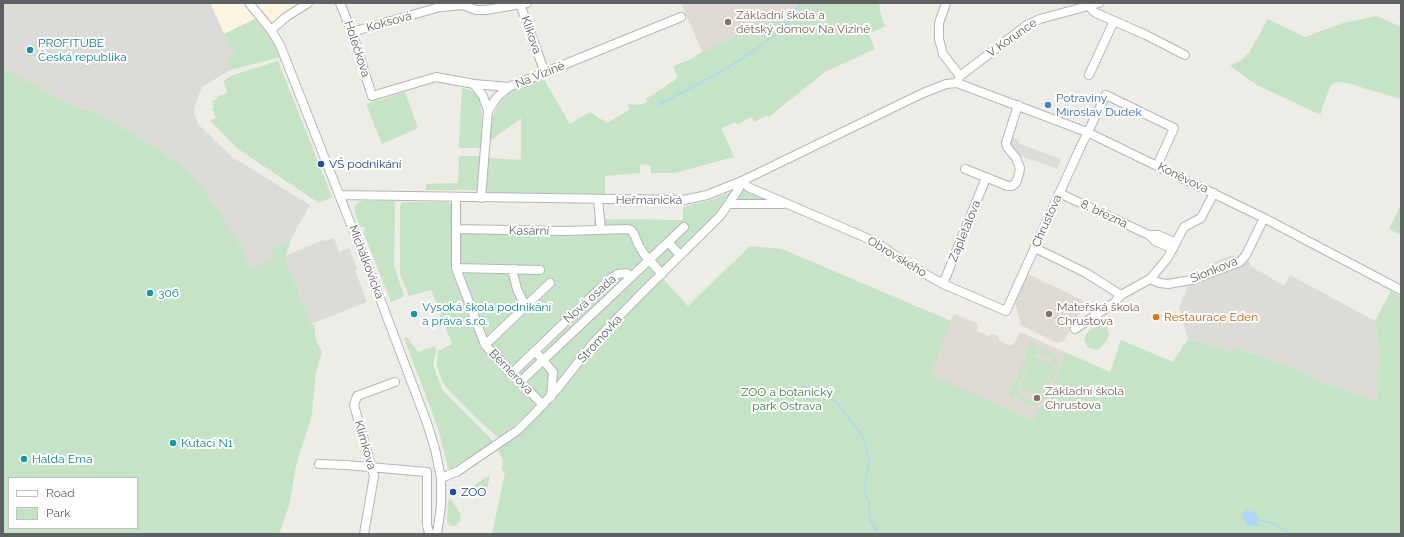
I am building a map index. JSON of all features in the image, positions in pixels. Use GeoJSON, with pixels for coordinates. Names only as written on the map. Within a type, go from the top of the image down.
{"type":"FeatureCollection","features":[{"type":"Feature","properties":{"kind":"street","name":"Michálkovická"},"geometry":{"type":"LineString","coordinates":[[249,3],[280,45],[427,423],[435,449],[441,478],[441,506],[438,534]]}},
{"type":"Feature","properties":{"kind":"street"},"geometry":{"type":"LineString","coordinates":[[270,30],[286,17],[308,3]]}},
{"type":"Feature","properties":{"kind":"street","name":"Holečkova"},"geometry":{"type":"LineString","coordinates":[[340,3],[352,32],[372,96],[436,77],[474,84]]}},
{"type":"Feature","properties":{"kind":"street"},"geometry":{"type":"LineString","coordinates":[[946,3],[939,23],[939,39],[943,54],[959,79]]}},
{"type":"Feature","properties":{"kind":"street","name":"V Korunce"},"geometry":{"type":"LineString","coordinates":[[959,79],[1027,26],[1040,18],[1099,3]]}},
{"type":"Feature","properties":{"kind":"street","name":"Koksová"},"geometry":{"type":"LineString","coordinates":[[352,32],[440,7],[463,5],[476,10],[523,4]]}},
{"type":"Feature","properties":{"kind":"street","name":"Klikova"},"geometry":{"type":"LineString","coordinates":[[523,4],[545,73]]}},
{"type":"Feature","properties":{"kind":"street"},"geometry":{"type":"LineString","coordinates":[[1089,6],[1093,11],[1185,54]]}},
{"type":"Feature","properties":{"kind":"street","name":"Na Vizině"},"geometry":{"type":"LineString","coordinates":[[488,111],[497,97],[509,87],[681,17]]}},
{"type":"Feature","properties":{"kind":"street"},"geometry":{"type":"LineString","coordinates":[[1089,74],[1114,21]]}},
{"type":"Feature","properties":{"kind":"street","name":"Koněvova"},"geometry":{"type":"LineString","coordinates":[[959,79],[1018,105],[1087,132],[1264,218],[1401,290]]}},
{"type":"Feature","properties":{"kind":"street","name":"Heřmanická"},"geometry":{"type":"LineString","coordinates":[[339,195],[684,200],[708,195],[742,181],[921,94],[959,79]]}},
{"type":"Feature","properties":{"kind":"street"},"geometry":{"type":"LineString","coordinates":[[474,84],[509,87]]}},
{"type":"Feature","properties":{"kind":"street"},"geometry":{"type":"LineString","coordinates":[[474,84],[483,96],[488,111],[481,198]]}},
{"type":"Feature","properties":{"kind":"street","name":"Chrustova"},"geometry":{"type":"LineString","coordinates":[[1006,311],[1087,132],[1106,95],[1174,128],[1157,166]]}},
{"type":"Feature","properties":{"kind":"street"},"geometry":{"type":"LineString","coordinates":[[965,169],[1008,186],[1012,186],[1016,183],[1020,168],[1016,158],[1007,148],[1006,143],[1018,105]]}},
{"type":"Feature","properties":{"kind":"street","name":"Zapletalova"},"geometry":{"type":"LineString","coordinates":[[943,284],[986,178]]}},
{"type":"Feature","properties":{"kind":"street","name":"Stromovka"},"geometry":{"type":"LineString","coordinates":[[441,478],[458,471],[518,430],[551,396],[594,342],[680,255],[711,226],[730,204],[742,181]]}},
{"type":"Feature","properties":{"kind":"street","name":"Obrovského"},"geometry":{"type":"LineString","coordinates":[[742,181],[748,187],[876,242],[906,263],[943,284],[1006,311]]}},
{"type":"Feature","properties":{"kind":"street","name":"8. března"},"geometry":{"type":"LineString","coordinates":[[1059,193],[1149,235],[1158,235],[1174,246]]}},
{"type":"Feature","properties":{"kind":"street"},"geometry":{"type":"LineString","coordinates":[[1075,329],[1114,303],[1122,295],[1150,279],[1167,259],[1184,227],[1201,218],[1214,193]]}},
{"type":"Feature","properties":{"kind":"street","name":"Bernerova"},"geometry":{"type":"LineString","coordinates":[[456,197],[456,268],[485,345],[543,405]]}},
{"type":"Feature","properties":{"kind":"street"},"geometry":{"type":"LineString","coordinates":[[598,199],[601,230]]}},
{"type":"Feature","properties":{"kind":"street","name":"Obrovského"},"geometry":{"type":"LineString","coordinates":[[730,204],[786,204]]}},
{"type":"Feature","properties":{"kind":"street","name":"Sionkova"},"geometry":{"type":"LineString","coordinates":[[1150,279],[1168,284],[1191,280],[1240,262],[1246,254],[1264,218]]}},
{"type":"Feature","properties":{"kind":"street","name":"Nová osada"},"geometry":{"type":"LineString","coordinates":[[520,382],[684,226]]}},
{"type":"Feature","properties":{"kind":"street","name":"Kasární"},"geometry":{"type":"LineString","coordinates":[[456,229],[564,231],[613,229],[631,230],[638,244],[649,260]]}},
{"type":"Feature","properties":{"kind":"street"},"geometry":{"type":"LineString","coordinates":[[668,242],[680,255]]}},
{"type":"Feature","properties":{"kind":"street"},"geometry":{"type":"LineString","coordinates":[[1034,248],[1086,274],[1122,295]]}},
{"type":"Feature","properties":{"kind":"street"},"geometry":{"type":"LineString","coordinates":[[649,260],[662,274]]}},
{"type":"Feature","properties":{"kind":"street"},"geometry":{"type":"LineString","coordinates":[[456,268],[540,270]]}},
{"type":"Feature","properties":{"kind":"street"},"geometry":{"type":"LineString","coordinates":[[512,269],[517,289],[525,306]]}},
{"type":"Feature","properties":{"kind":"street","name":"Nová osada"},"geometry":{"type":"LineString","coordinates":[[512,373],[611,278],[618,274],[626,273],[631,276]]}},
{"type":"Feature","properties":{"kind":"street"},"geometry":{"type":"LineString","coordinates":[[485,345],[550,283]]}},
{"type":"Feature","properties":{"kind":"street"},"geometry":{"type":"LineString","coordinates":[[535,351],[553,372],[551,396]]}},
{"type":"Feature","properties":{"kind":"street","name":"Klímkova"},"geometry":{"type":"LineString","coordinates":[[364,534],[374,476],[354,405],[357,396],[395,382]]}},
{"type":"Feature","properties":{"kind":"street"},"geometry":{"type":"LineString","coordinates":[[319,464],[427,472],[427,525],[429,533],[434,534]]}},
{"type":"Feature","properties":{"kind":"shaded area"},"geometry":{"type":"Polygon","coordinates":[[[3,3],[210,3],[234,55],[226,60],[230,70],[202,87],[194,108],[194,113],[198,124],[232,157],[310,205],[291,239],[270,250],[275,257],[251,270],[232,230],[197,178],[158,148],[88,108],[81,110],[3,67],[3,3]]]}},
{"type":"Feature","properties":{"kind":"shaded area"},"geometry":{"type":"Polygon","coordinates":[[[210,3],[244,3],[255,19],[224,34],[210,3]]]}},
{"type":"Feature","properties":{"kind":"shaded area"},"geometry":{"type":"Polygon","coordinates":[[[256,3],[304,3],[273,23],[256,3]]]}},
{"type":"Feature","properties":{"kind":"shaded area","name":"Základní škola a dětský domov Na Vizině"},"geometry":{"type":"Polygon","coordinates":[[[681,3],[798,3],[797,8],[702,52],[681,3]]]}},
{"type":"Feature","properties":{"kind":"shaded area"},"geometry":{"type":"Polygon","coordinates":[[[1012,137],[1019,140],[1018,143],[1061,159],[1057,169],[1007,151],[1012,137]]]}},
{"type":"Feature","properties":{"kind":"shaded area"},"geometry":{"type":"Polygon","coordinates":[[[334,238],[339,252],[349,248],[357,269],[355,270],[367,302],[311,324],[285,258],[287,255],[323,240],[334,238]]]}},
{"type":"Feature","properties":{"kind":"shaded area"},"geometry":{"type":"Polygon","coordinates":[[[1232,255],[1234,260],[1236,259],[1239,266],[1247,257],[1251,266],[1284,286],[1290,275],[1375,321],[1379,349],[1378,401],[1327,384],[1285,365],[1238,348],[1233,352],[1188,339],[1179,308],[1188,286],[1198,282],[1196,276],[1213,268],[1211,263],[1232,255]]]}},
{"type":"Feature","properties":{"kind":"shaded area","name":"Mateřská škola Chrustova"},"geometry":{"type":"Polygon","coordinates":[[[1028,274],[1086,302],[1064,341],[1057,343],[1021,325],[1015,303],[1028,274]]]}},
{"type":"Feature","properties":{"kind":"shaded area","name":"Základní škola Chrustova"},"geometry":{"type":"Polygon","coordinates":[[[954,314],[978,324],[977,331],[989,336],[992,334],[999,337],[999,340],[1011,346],[1013,343],[1014,344],[1020,332],[1105,370],[1073,440],[931,374],[940,346],[954,314]]]}},
{"type":"Feature","properties":{"kind":"green space"},"geometry":{"type":"Polygon","coordinates":[[[798,3],[879,3],[881,16],[885,26],[869,34],[875,49],[825,72],[769,117],[767,115],[754,122],[751,117],[737,125],[736,122],[721,128],[734,157],[674,173],[651,173],[651,165],[640,164],[640,173],[605,176],[605,194],[487,193],[489,158],[521,160],[521,118],[489,142],[490,124],[498,105],[510,92],[543,78],[570,124],[590,112],[607,123],[629,110],[628,104],[640,105],[647,102],[646,99],[678,78],[673,66],[689,60],[702,52],[797,8],[798,3]]]}},
{"type":"Feature","properties":{"kind":"green space"},"geometry":{"type":"Polygon","coordinates":[[[1377,16],[1401,27],[1401,99],[1339,82],[1332,84],[1329,90],[1320,113],[1323,116],[1257,85],[1230,66],[1241,60],[1249,53],[1268,19],[1305,37],[1343,23],[1377,16]]]}},
{"type":"Feature","properties":{"kind":"green space"},"geometry":{"type":"Polygon","coordinates":[[[255,19],[272,40],[281,57],[230,70],[226,60],[234,55],[224,34],[255,19]]]}},
{"type":"Feature","properties":{"kind":"green space"},"geometry":{"type":"Polygon","coordinates":[[[278,61],[332,197],[319,203],[238,149],[210,120],[216,118],[212,108],[214,107],[212,101],[228,92],[223,81],[233,75],[278,61]]]}},
{"type":"Feature","properties":{"kind":"green space"},"geometry":{"type":"Polygon","coordinates":[[[3,67],[81,110],[88,108],[158,148],[197,178],[232,230],[251,269],[275,257],[270,250],[291,239],[285,258],[311,324],[314,325],[316,340],[322,352],[316,372],[312,415],[296,465],[289,506],[279,534],[3,534],[3,67]]]}},
{"type":"Feature","properties":{"kind":"green space"},"geometry":{"type":"Polygon","coordinates":[[[462,88],[472,91],[479,97],[482,112],[481,148],[459,148],[462,88]]]}},
{"type":"Feature","properties":{"kind":"green space"},"geometry":{"type":"Polygon","coordinates":[[[405,92],[418,128],[382,144],[366,104],[405,92]]]}},
{"type":"Feature","properties":{"kind":"green space"},"geometry":{"type":"Polygon","coordinates":[[[459,156],[480,156],[478,190],[426,190],[426,184],[458,183],[459,156]]]}},
{"type":"Feature","properties":{"kind":"green space"},"geometry":{"type":"Polygon","coordinates":[[[745,189],[774,200],[738,201],[740,194],[745,189]]]}},
{"type":"Feature","properties":{"kind":"green space"},"geometry":{"type":"Polygon","coordinates":[[[733,191],[725,207],[543,399],[489,345],[462,276],[459,264],[460,232],[594,232],[594,219],[683,220],[683,207],[715,199],[733,191]]]}},
{"type":"Feature","properties":{"kind":"green space"},"geometry":{"type":"Polygon","coordinates":[[[363,201],[393,201],[395,203],[394,266],[404,295],[403,297],[391,302],[363,232],[365,231],[364,227],[360,227],[355,214],[355,205],[363,201]]]}},
{"type":"Feature","properties":{"kind":"green space"},"geometry":{"type":"Polygon","coordinates":[[[402,202],[447,202],[451,204],[452,267],[482,348],[534,402],[535,406],[533,410],[499,438],[479,421],[442,381],[437,366],[438,351],[452,344],[431,290],[409,296],[400,274],[400,206],[402,202]]]}},
{"type":"Feature","properties":{"kind":"green space"},"geometry":{"type":"Polygon","coordinates":[[[1401,205],[1401,235],[1389,229],[1401,205]]]}},
{"type":"Feature","properties":{"kind":"green space","name":"ZOO a botanický park Ostrava"},"geometry":{"type":"Polygon","coordinates":[[[750,246],[782,249],[951,321],[931,374],[1033,421],[1041,405],[1044,406],[1061,367],[1060,365],[1065,352],[1110,372],[1121,340],[1173,362],[1188,339],[1233,352],[1237,348],[1285,365],[1327,384],[1378,401],[1379,349],[1375,321],[1391,291],[1401,297],[1401,534],[492,534],[505,473],[502,470],[503,460],[498,450],[500,446],[521,431],[558,394],[595,346],[662,278],[688,306],[750,246]]]}},
{"type":"Feature","properties":{"kind":"green space"},"geometry":{"type":"Polygon","coordinates":[[[1101,325],[1106,326],[1108,329],[1109,334],[1107,340],[1097,350],[1087,347],[1084,339],[1086,334],[1093,328],[1101,325]]]}},
{"type":"Feature","properties":{"kind":"green space"},"geometry":{"type":"Polygon","coordinates":[[[407,337],[418,352],[435,346],[436,352],[433,365],[443,391],[493,441],[451,469],[448,468],[438,428],[404,338],[407,337]]]}},
{"type":"Feature","properties":{"kind":"green space"},"geometry":{"type":"Polygon","coordinates":[[[1032,343],[1036,344],[1034,350],[1045,349],[1053,354],[1057,360],[1058,368],[1044,399],[1037,404],[1029,405],[1020,401],[1015,394],[1012,399],[1008,397],[1032,343]],[[1039,353],[1031,358],[1018,384],[1020,394],[1027,400],[1035,400],[1041,395],[1053,370],[1051,358],[1045,354],[1039,353]]]}},
{"type":"Feature","properties":{"kind":"green space"},"geometry":{"type":"Polygon","coordinates":[[[1033,356],[1053,365],[1039,396],[1019,388],[1033,356]]]}},
{"type":"Feature","properties":{"kind":"green space"},"geometry":{"type":"Polygon","coordinates":[[[490,475],[485,498],[473,486],[490,475]]]}},
{"type":"Feature","properties":{"kind":"green space"},"geometry":{"type":"Polygon","coordinates":[[[450,498],[461,514],[460,521],[455,526],[450,526],[447,522],[448,502],[450,498]]]}},
{"type":"Feature","properties":{"kind":"water"},"geometry":{"type":"Polygon","coordinates":[[[1246,510],[1254,512],[1258,516],[1259,526],[1250,526],[1242,518],[1242,514],[1246,510]]]}},
{"type":"Feature","properties":{"kind":"waterway"},"geometry":{"type":"LineString","coordinates":[[658,105],[719,73],[774,36],[793,17],[800,3]]}},
{"type":"Feature","properties":{"kind":"waterway"},"geometry":{"type":"LineString","coordinates":[[804,386],[814,389],[836,402],[863,436],[869,459],[864,491],[869,502],[870,520],[879,534]]}},
{"type":"Feature","properties":{"kind":"waterway"},"geometry":{"type":"LineString","coordinates":[[1259,520],[1273,523],[1291,534]]}},
{"type":"Feature","properties":{"kind":"place","name":"Základní škola a dětský domov Na Vizině"},"geometry":{"type":"Point","coordinates":[728,22]}},
{"type":"Feature","properties":{"kind":"place","name":"PROFITUBE Česká republika"},"geometry":{"type":"Point","coordinates":[30,50]}},
{"type":"Feature","properties":{"kind":"place","name":"Potraviny Miroslav Dudek"},"geometry":{"type":"Point","coordinates":[1048,105]}},
{"type":"Feature","properties":{"kind":"place","name":"VŠ podnikání"},"geometry":{"type":"Point","coordinates":[321,164]}},
{"type":"Feature","properties":{"kind":"place","name":"306"},"geometry":{"type":"Point","coordinates":[150,293]}},
{"type":"Feature","properties":{"kind":"place","name":"Vysoká škola podnikání a práva s.r.o."},"geometry":{"type":"Point","coordinates":[414,314]}},
{"type":"Feature","properties":{"kind":"place","name":"Mateřská škola Chrustova"},"geometry":{"type":"Point","coordinates":[1049,314]}},
{"type":"Feature","properties":{"kind":"place","name":"Restaurace Eden"},"geometry":{"type":"Point","coordinates":[1156,317]}},
{"type":"Feature","properties":{"kind":"place","name":"Základní škola Chrustova"},"geometry":{"type":"Point","coordinates":[1037,398]}},
{"type":"Feature","properties":{"kind":"place","name":"Kutací N1"},"geometry":{"type":"Point","coordinates":[173,443]}},
{"type":"Feature","properties":{"kind":"place","name":"Halda Ema"},"geometry":{"type":"Point","coordinates":[24,459]}},
{"type":"Feature","properties":{"kind":"place","name":"ZOO"},"geometry":{"type":"Point","coordinates":[453,492]}}]}
